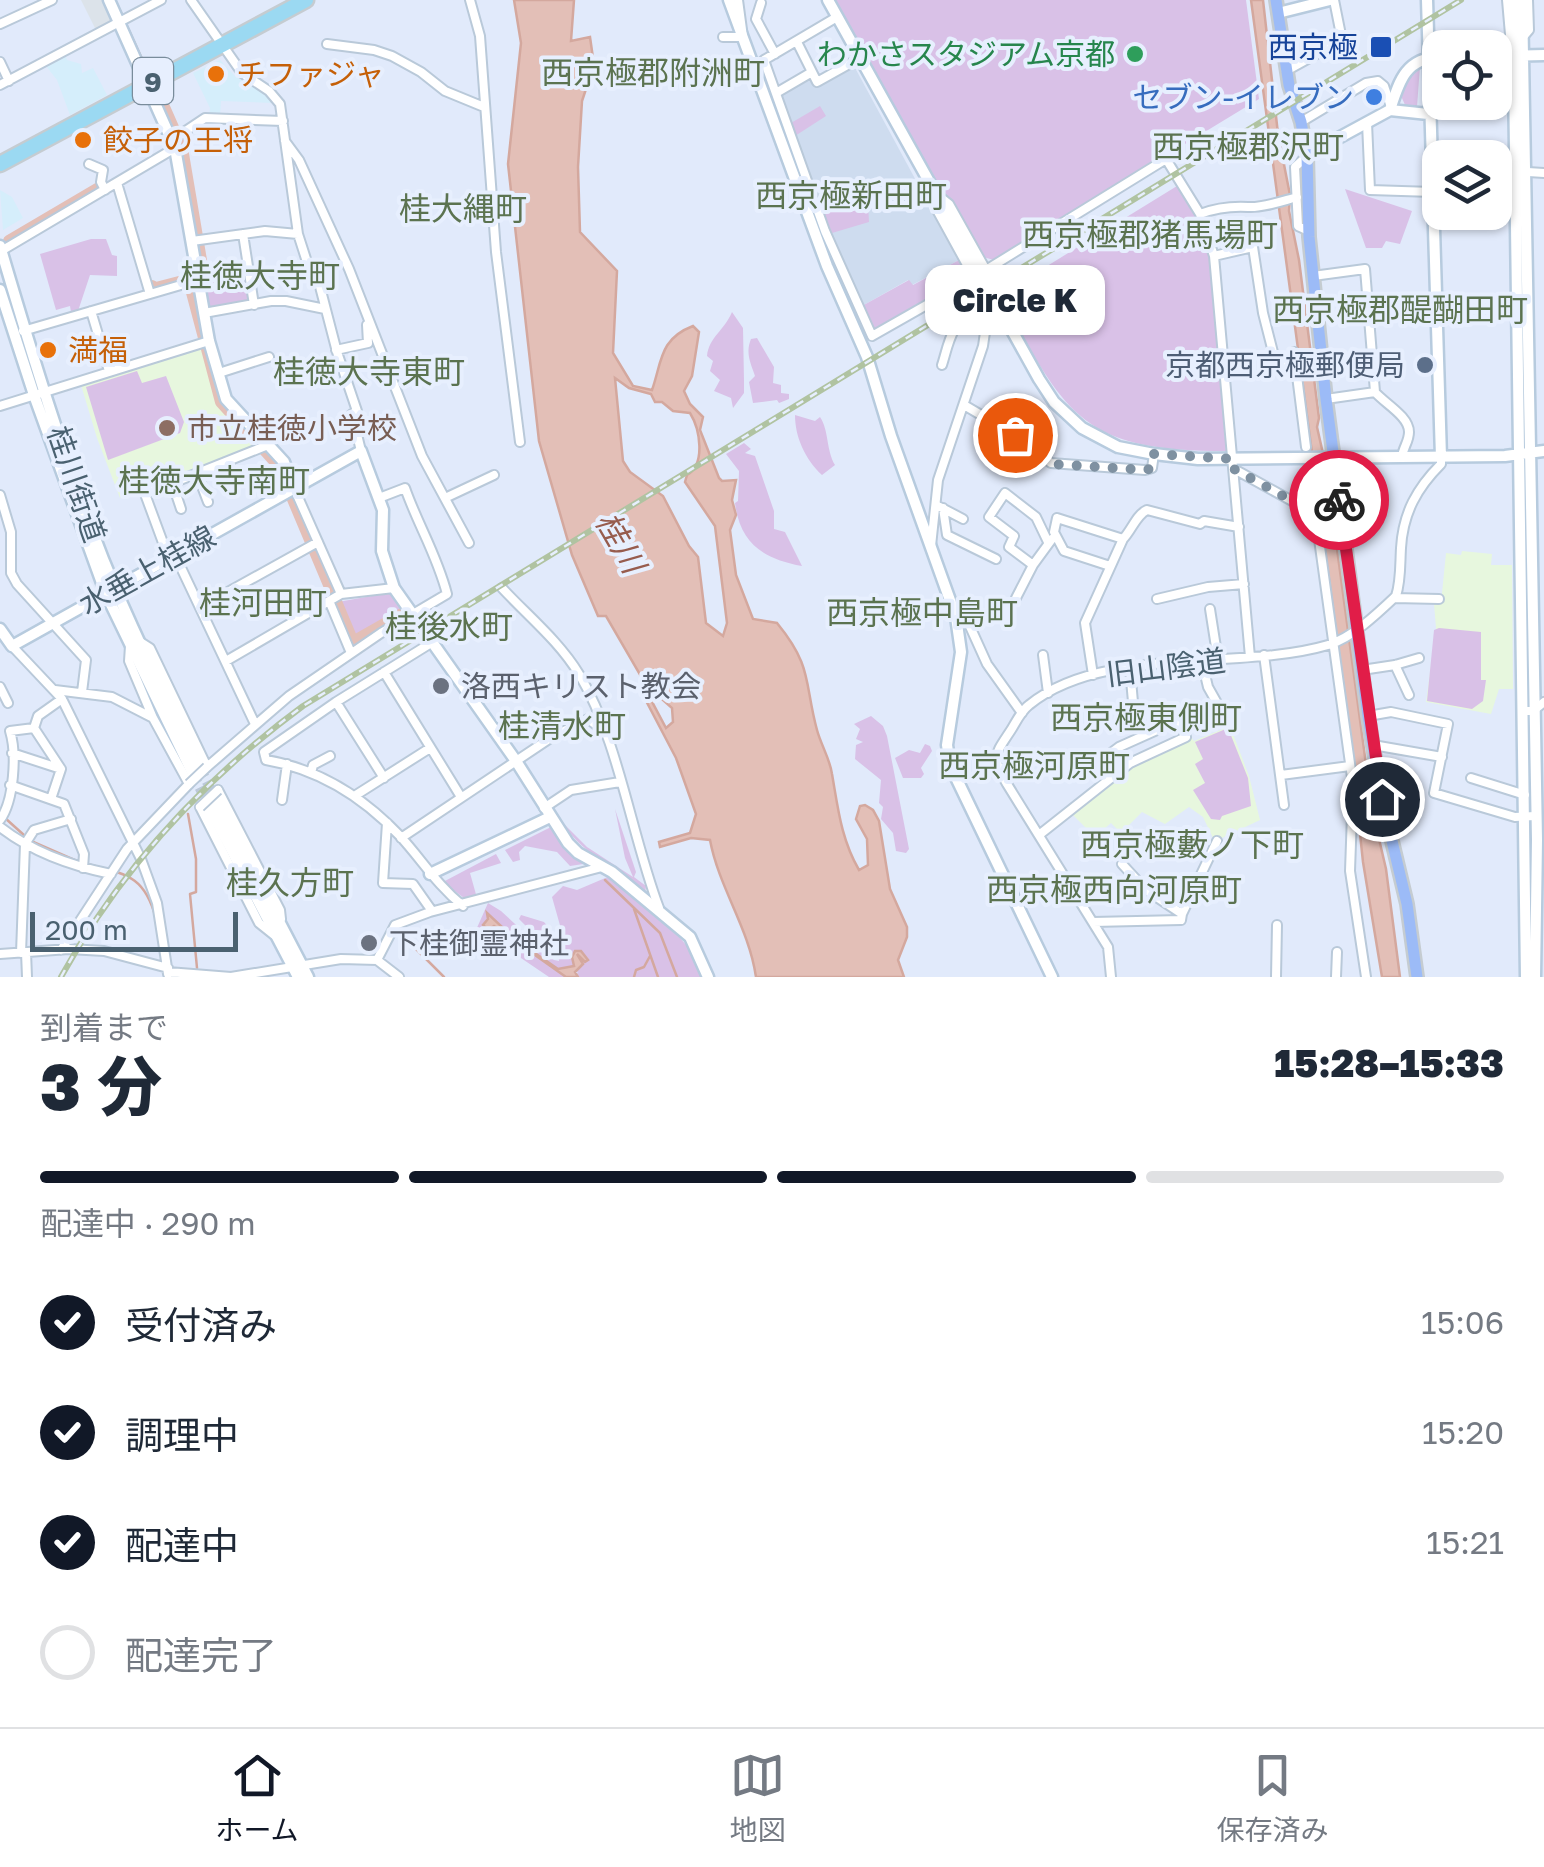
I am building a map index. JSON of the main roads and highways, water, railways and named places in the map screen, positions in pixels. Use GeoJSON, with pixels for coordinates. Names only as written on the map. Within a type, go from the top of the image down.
{"type":"FeatureCollection","features":[{"type":"Feature","properties":{"kind":"highway","name":"9"},"geometry":{"type":"LineString","coordinates":[[0,164],[306,0]]}},
{"type":"Feature","properties":{"kind":"main road"},"geometry":{"type":"LineString","coordinates":[[1277,6],[1286,71],[1306,155],[1309,231],[1335,498],[1354,631],[1382,799],[1407,904],[1416,977]]}},
{"type":"Feature","properties":{"kind":"water","name":"桂川"},"geometry":{"type":"Polygon","coordinates":[[[514,0],[574,0],[571,41],[590,37],[594,65],[582,101],[580,232],[617,271],[613,353],[633,386],[652,390],[668,345],[693,326],[699,332],[692,376],[684,391],[703,417],[700,430],[719,478],[736,480],[732,500],[736,515],[730,530],[736,575],[753,619],[777,623],[797,652],[831,768],[844,835],[859,870],[868,865],[867,839],[856,819],[860,806],[873,810],[879,821],[890,889],[907,927],[898,960],[904,977],[756,977],[710,840],[691,838],[660,847],[659,842],[690,833],[696,814],[676,758],[644,697],[650,698],[666,728],[673,722],[672,708],[646,685],[606,616],[598,616],[572,555],[539,441],[508,164],[521,43],[514,0]],[[615,378],[623,461],[630,472],[663,496],[698,557],[706,623],[723,636],[727,623],[715,526],[685,482],[699,455],[694,420],[690,413],[673,411],[662,402],[655,402],[651,394],[629,388],[615,378]]]}},
{"type":"Feature","properties":{"kind":"water"},"geometry":{"type":"Polygon","coordinates":[[[1251,0],[1263,0],[1319,418],[1317,427],[1400,977],[1382,977],[1363,862],[1348,720],[1251,0]]]}},
{"type":"Feature","properties":{"kind":"water"},"geometry":{"type":"Polygon","coordinates":[[[487,913],[516,940],[558,969],[574,966],[575,951],[581,951],[588,960],[585,962],[577,954],[583,964],[575,972],[578,977],[566,977],[494,926],[488,930],[483,925],[487,913]]]}},
{"type":"Feature","properties":{"kind":"waterway"},"geometry":{"type":"LineString","coordinates":[[115,0],[123,17]]}},
{"type":"Feature","properties":{"kind":"waterway"},"geometry":{"type":"LineString","coordinates":[[126,24],[147,70]]}},
{"type":"Feature","properties":{"kind":"waterway"},"geometry":{"type":"LineString","coordinates":[[160,98],[182,148],[204,278]]}},
{"type":"Feature","properties":{"kind":"waterway"},"geometry":{"type":"LineString","coordinates":[[9,241],[99,188]]}},
{"type":"Feature","properties":{"kind":"waterway"},"geometry":{"type":"LineString","coordinates":[[152,286],[183,281]]}},
{"type":"Feature","properties":{"kind":"waterway"},"geometry":{"type":"LineString","coordinates":[[190,285],[221,402],[279,466],[353,642],[404,613]]}},
{"type":"Feature","properties":{"kind":"waterway"},"geometry":{"type":"LineString","coordinates":[[188,814],[196,859],[196,892],[190,894],[197,968]]}},
{"type":"Feature","properties":{"kind":"waterway"},"geometry":{"type":"LineString","coordinates":[[5,818],[25,836]]}},
{"type":"Feature","properties":{"kind":"waterway"},"geometry":{"type":"LineString","coordinates":[[31,841],[79,862]]}},
{"type":"Feature","properties":{"kind":"waterway"},"geometry":{"type":"LineString","coordinates":[[87,864],[132,879],[146,893],[156,919]]}},
{"type":"Feature","properties":{"kind":"waterway"},"geometry":{"type":"LineString","coordinates":[[605,880],[660,933],[677,977]]}},
{"type":"Feature","properties":{"kind":"waterway"},"geometry":{"type":"LineString","coordinates":[[634,909],[658,977]]}},
{"type":"Feature","properties":{"kind":"waterway"},"geometry":{"type":"LineString","coordinates":[[397,930],[444,977]]}},
{"type":"Feature","properties":{"kind":"waterway"},"geometry":{"type":"LineString","coordinates":[[634,977],[650,956]]}},
{"type":"Feature","properties":{"kind":"tunnel"},"geometry":{"type":"LineString","coordinates":[[200,768],[215,798]]}},
{"type":"Feature","properties":{"kind":"tunnel"},"geometry":{"type":"LineString","coordinates":[[193,774],[208,805]]}},
{"type":"Feature","properties":{"kind":"railway"},"geometry":{"type":"LineString","coordinates":[[61,977],[110,900],[167,829],[232,764],[303,706],[1461,0]]}},
{"type":"Feature","properties":{"kind":"place","name":"西京極"},"geometry":{"type":"Point","coordinates":[1381,47]}},
{"type":"Feature","properties":{"kind":"place","name":"わかさスタジアム京都"},"geometry":{"type":"Point","coordinates":[1135,54]}},
{"type":"Feature","properties":{"kind":"place","name":"チファジャ"},"geometry":{"type":"Point","coordinates":[216,74]}},
{"type":"Feature","properties":{"kind":"place","name":"セブン-イレブン"},"geometry":{"type":"Point","coordinates":[1374,97]}},
{"type":"Feature","properties":{"kind":"place","name":"餃子の王将"},"geometry":{"type":"Point","coordinates":[83,140]}},
{"type":"Feature","properties":{"kind":"place","name":"満福"},"geometry":{"type":"Point","coordinates":[48,350]}},
{"type":"Feature","properties":{"kind":"place","name":"京都西京極郵便局"},"geometry":{"type":"Point","coordinates":[1425,365]}},
{"type":"Feature","properties":{"kind":"place","name":"市立桂徳小学校"},"geometry":{"type":"Point","coordinates":[167,428]}},
{"type":"Feature","properties":{"kind":"place","name":"Circle K"},"geometry":{"type":"Point","coordinates":[1015,435]}},
{"type":"Feature","properties":{"kind":"place","name":"洛西キリスト教会"},"geometry":{"type":"Point","coordinates":[441,686]}},
{"type":"Feature","properties":{"kind":"place","name":"下桂御霊神社"},"geometry":{"type":"Point","coordinates":[369,943]}},
{"type":"Feature","properties":{"kind":"district","name":"西京極郡附洲町"},"geometry":{"type":"Point","coordinates":[653,72]}},
{"type":"Feature","properties":{"kind":"district","name":"西京極郡沢町"},"geometry":{"type":"Point","coordinates":[1248,146]}},
{"type":"Feature","properties":{"kind":"district","name":"西京極新田町"},"geometry":{"type":"Point","coordinates":[851,195]}},
{"type":"Feature","properties":{"kind":"district","name":"桂大縄町"},"geometry":{"type":"Point","coordinates":[463,208]}},
{"type":"Feature","properties":{"kind":"district","name":"西京極郡猪馬場町"},"geometry":{"type":"Point","coordinates":[1150,234]}},
{"type":"Feature","properties":{"kind":"district","name":"桂徳大寺町"},"geometry":{"type":"Point","coordinates":[260,275]}},
{"type":"Feature","properties":{"kind":"district","name":"西京極郡醍醐田町"},"geometry":{"type":"Point","coordinates":[1400,309]}},
{"type":"Feature","properties":{"kind":"district","name":"桂徳大寺東町"},"geometry":{"type":"Point","coordinates":[369,371]}},
{"type":"Feature","properties":{"kind":"district","name":"桂徳大寺南町"},"geometry":{"type":"Point","coordinates":[214,480]}},
{"type":"Feature","properties":{"kind":"district","name":"桂河田町"},"geometry":{"type":"Point","coordinates":[263,602]}},
{"type":"Feature","properties":{"kind":"district","name":"西京極中島町"},"geometry":{"type":"Point","coordinates":[922,612]}},
{"type":"Feature","properties":{"kind":"district","name":"桂後水町"},"geometry":{"type":"Point","coordinates":[449,626]}},
{"type":"Feature","properties":{"kind":"district","name":"西京極東側町"},"geometry":{"type":"Point","coordinates":[1146,717]}},
{"type":"Feature","properties":{"kind":"district","name":"桂清水町"},"geometry":{"type":"Point","coordinates":[562,725]}},
{"type":"Feature","properties":{"kind":"district","name":"西京極河原町"},"geometry":{"type":"Point","coordinates":[1034,765]}},
{"type":"Feature","properties":{"kind":"district","name":"西京極藪ノ下町"},"geometry":{"type":"Point","coordinates":[1192,844]}},
{"type":"Feature","properties":{"kind":"district","name":"桂久方町"},"geometry":{"type":"Point","coordinates":[290,882]}},
{"type":"Feature","properties":{"kind":"district","name":"西京極西向河原町"},"geometry":{"type":"Point","coordinates":[1114,889]}}]}
